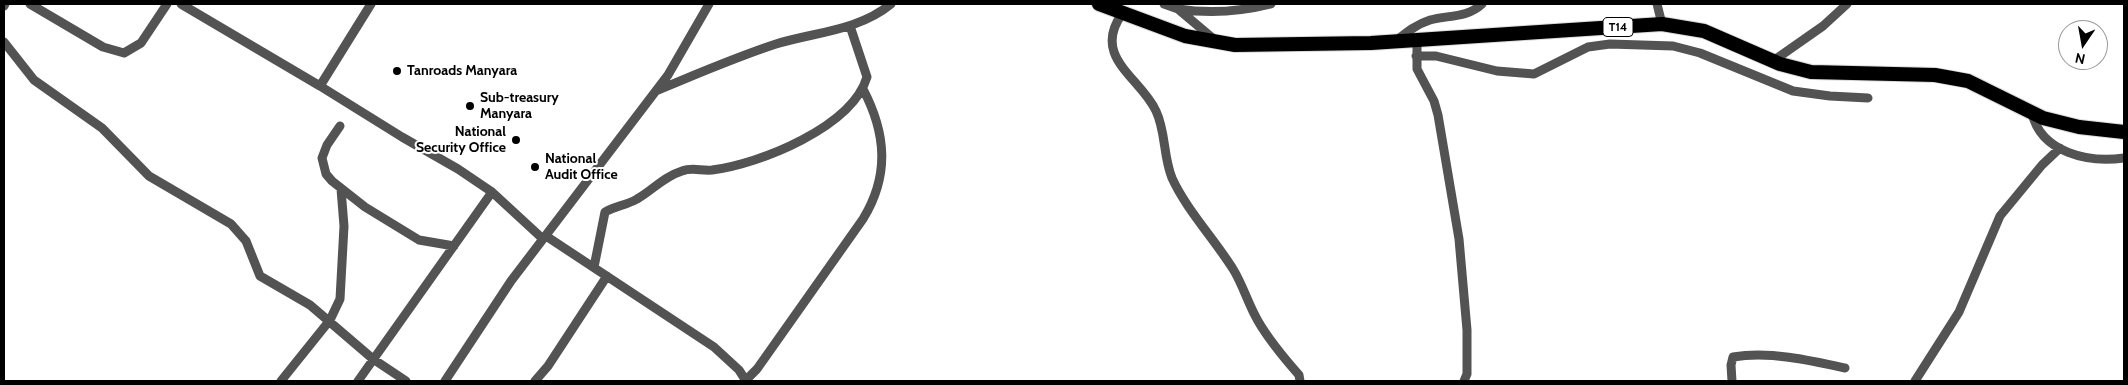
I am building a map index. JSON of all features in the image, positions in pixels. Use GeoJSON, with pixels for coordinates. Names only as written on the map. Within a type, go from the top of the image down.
{"type":"FeatureCollection","features":[{"type":"Feature","properties":{"kind":"highway","name":"T14"},"geometry":{"type":"LineString","coordinates":[[1099,4],[1185,36],[1219,44],[1274,45],[1396,41],[1662,24],[1704,31],[1773,61],[1810,72],[1953,77],[1984,87],[2032,113],[2079,127],[2124,132]]}},
{"type":"Feature","properties":{"kind":"street"},"geometry":{"type":"LineString","coordinates":[[30,4],[103,47],[124,53],[141,43],[167,4]]}},
{"type":"Feature","properties":{"kind":"street"},"geometry":{"type":"LineString","coordinates":[[181,4],[458,169],[492,192],[544,237],[594,267],[714,347],[730,360],[746,381],[757,369],[858,226],[875,197],[880,171],[882,144],[876,115],[863,89]]}},
{"type":"Feature","properties":{"kind":"street"},"geometry":{"type":"LineString","coordinates":[[320,86],[371,4]]}},
{"type":"Feature","properties":{"kind":"street"},"geometry":{"type":"LineString","coordinates":[[445,381],[511,281],[678,61],[708,4]]}},
{"type":"Feature","properties":{"kind":"street"},"geometry":{"type":"LineString","coordinates":[[656,91],[747,54],[850,26],[882,11],[891,4]]}},
{"type":"Feature","properties":{"kind":"street"},"geometry":{"type":"LineString","coordinates":[[1164,4],[1178,9],[1202,12],[1230,12],[1271,4]]}},
{"type":"Feature","properties":{"kind":"street"},"geometry":{"type":"LineString","coordinates":[[1396,41],[1408,30],[1428,21],[1466,15],[1482,4]]}},
{"type":"Feature","properties":{"kind":"street"},"geometry":{"type":"LineString","coordinates":[[1657,4],[1662,24]]}},
{"type":"Feature","properties":{"kind":"street"},"geometry":{"type":"LineString","coordinates":[[1773,61],[1823,26],[1847,4]]}},
{"type":"Feature","properties":{"kind":"street"},"geometry":{"type":"LineString","coordinates":[[1178,9],[1219,44]]}},
{"type":"Feature","properties":{"kind":"street"},"geometry":{"type":"LineString","coordinates":[[1122,14],[1114,30],[1114,53],[1126,73],[1156,110],[1165,158],[1172,178],[1234,270],[1258,321],[1299,375],[1300,381]]}},
{"type":"Feature","properties":{"kind":"street"},"geometry":{"type":"LineString","coordinates":[[594,267],[604,212],[631,203],[660,180],[679,172],[691,169],[711,170],[730,166],[796,145],[834,118],[863,89],[867,77],[850,26]]}},
{"type":"Feature","properties":{"kind":"street"},"geometry":{"type":"LineString","coordinates":[[1417,40],[1417,69],[1434,101],[1438,115],[1456,212],[1467,330],[1467,374],[1464,381]]}},
{"type":"Feature","properties":{"kind":"street"},"geometry":{"type":"LineString","coordinates":[[4,42],[34,80],[102,128],[149,176],[231,224],[246,241],[260,276],[310,305],[330,320],[373,359],[406,381]]}},
{"type":"Feature","properties":{"kind":"street"},"geometry":{"type":"LineString","coordinates":[[1416,56],[1436,56],[1497,71],[1534,74],[1588,47],[1610,44],[1673,46],[1700,53],[1794,91],[1830,96],[1868,98]]}},
{"type":"Feature","properties":{"kind":"street"},"geometry":{"type":"LineString","coordinates":[[2032,113],[2040,133],[2060,148],[2092,160],[2124,158]]}},
{"type":"Feature","properties":{"kind":"street"},"geometry":{"type":"LineString","coordinates":[[340,126],[327,145],[322,158],[326,174],[341,189],[365,207],[419,240],[454,246]]}},
{"type":"Feature","properties":{"kind":"street"},"geometry":{"type":"LineString","coordinates":[[1915,381],[1959,312],[2000,216],[2042,165],[2060,148]]}},
{"type":"Feature","properties":{"kind":"street"},"geometry":{"type":"LineString","coordinates":[[281,381],[330,320],[341,294],[344,226],[341,189]]}},
{"type":"Feature","properties":{"kind":"street"},"geometry":{"type":"LineString","coordinates":[[358,381],[492,192]]}},
{"type":"Feature","properties":{"kind":"street"},"geometry":{"type":"LineString","coordinates":[[535,381],[548,366],[607,276]]}},
{"type":"Feature","properties":{"kind":"street"},"geometry":{"type":"LineString","coordinates":[[1732,381],[1731,365],[1733,357],[1795,359],[1845,368]]}},
{"type":"Feature","properties":{"kind":"place","name":"Tanroads Manyara"},"geometry":{"type":"Point","coordinates":[397,71]}},
{"type":"Feature","properties":{"kind":"place","name":"Sub-treasury Manyara"},"geometry":{"type":"Point","coordinates":[470,106]}},
{"type":"Feature","properties":{"kind":"place","name":"National Security Office"},"geometry":{"type":"Point","coordinates":[516,140]}},
{"type":"Feature","properties":{"kind":"place","name":"National Audit Office"},"geometry":{"type":"Point","coordinates":[535,167]}}]}
